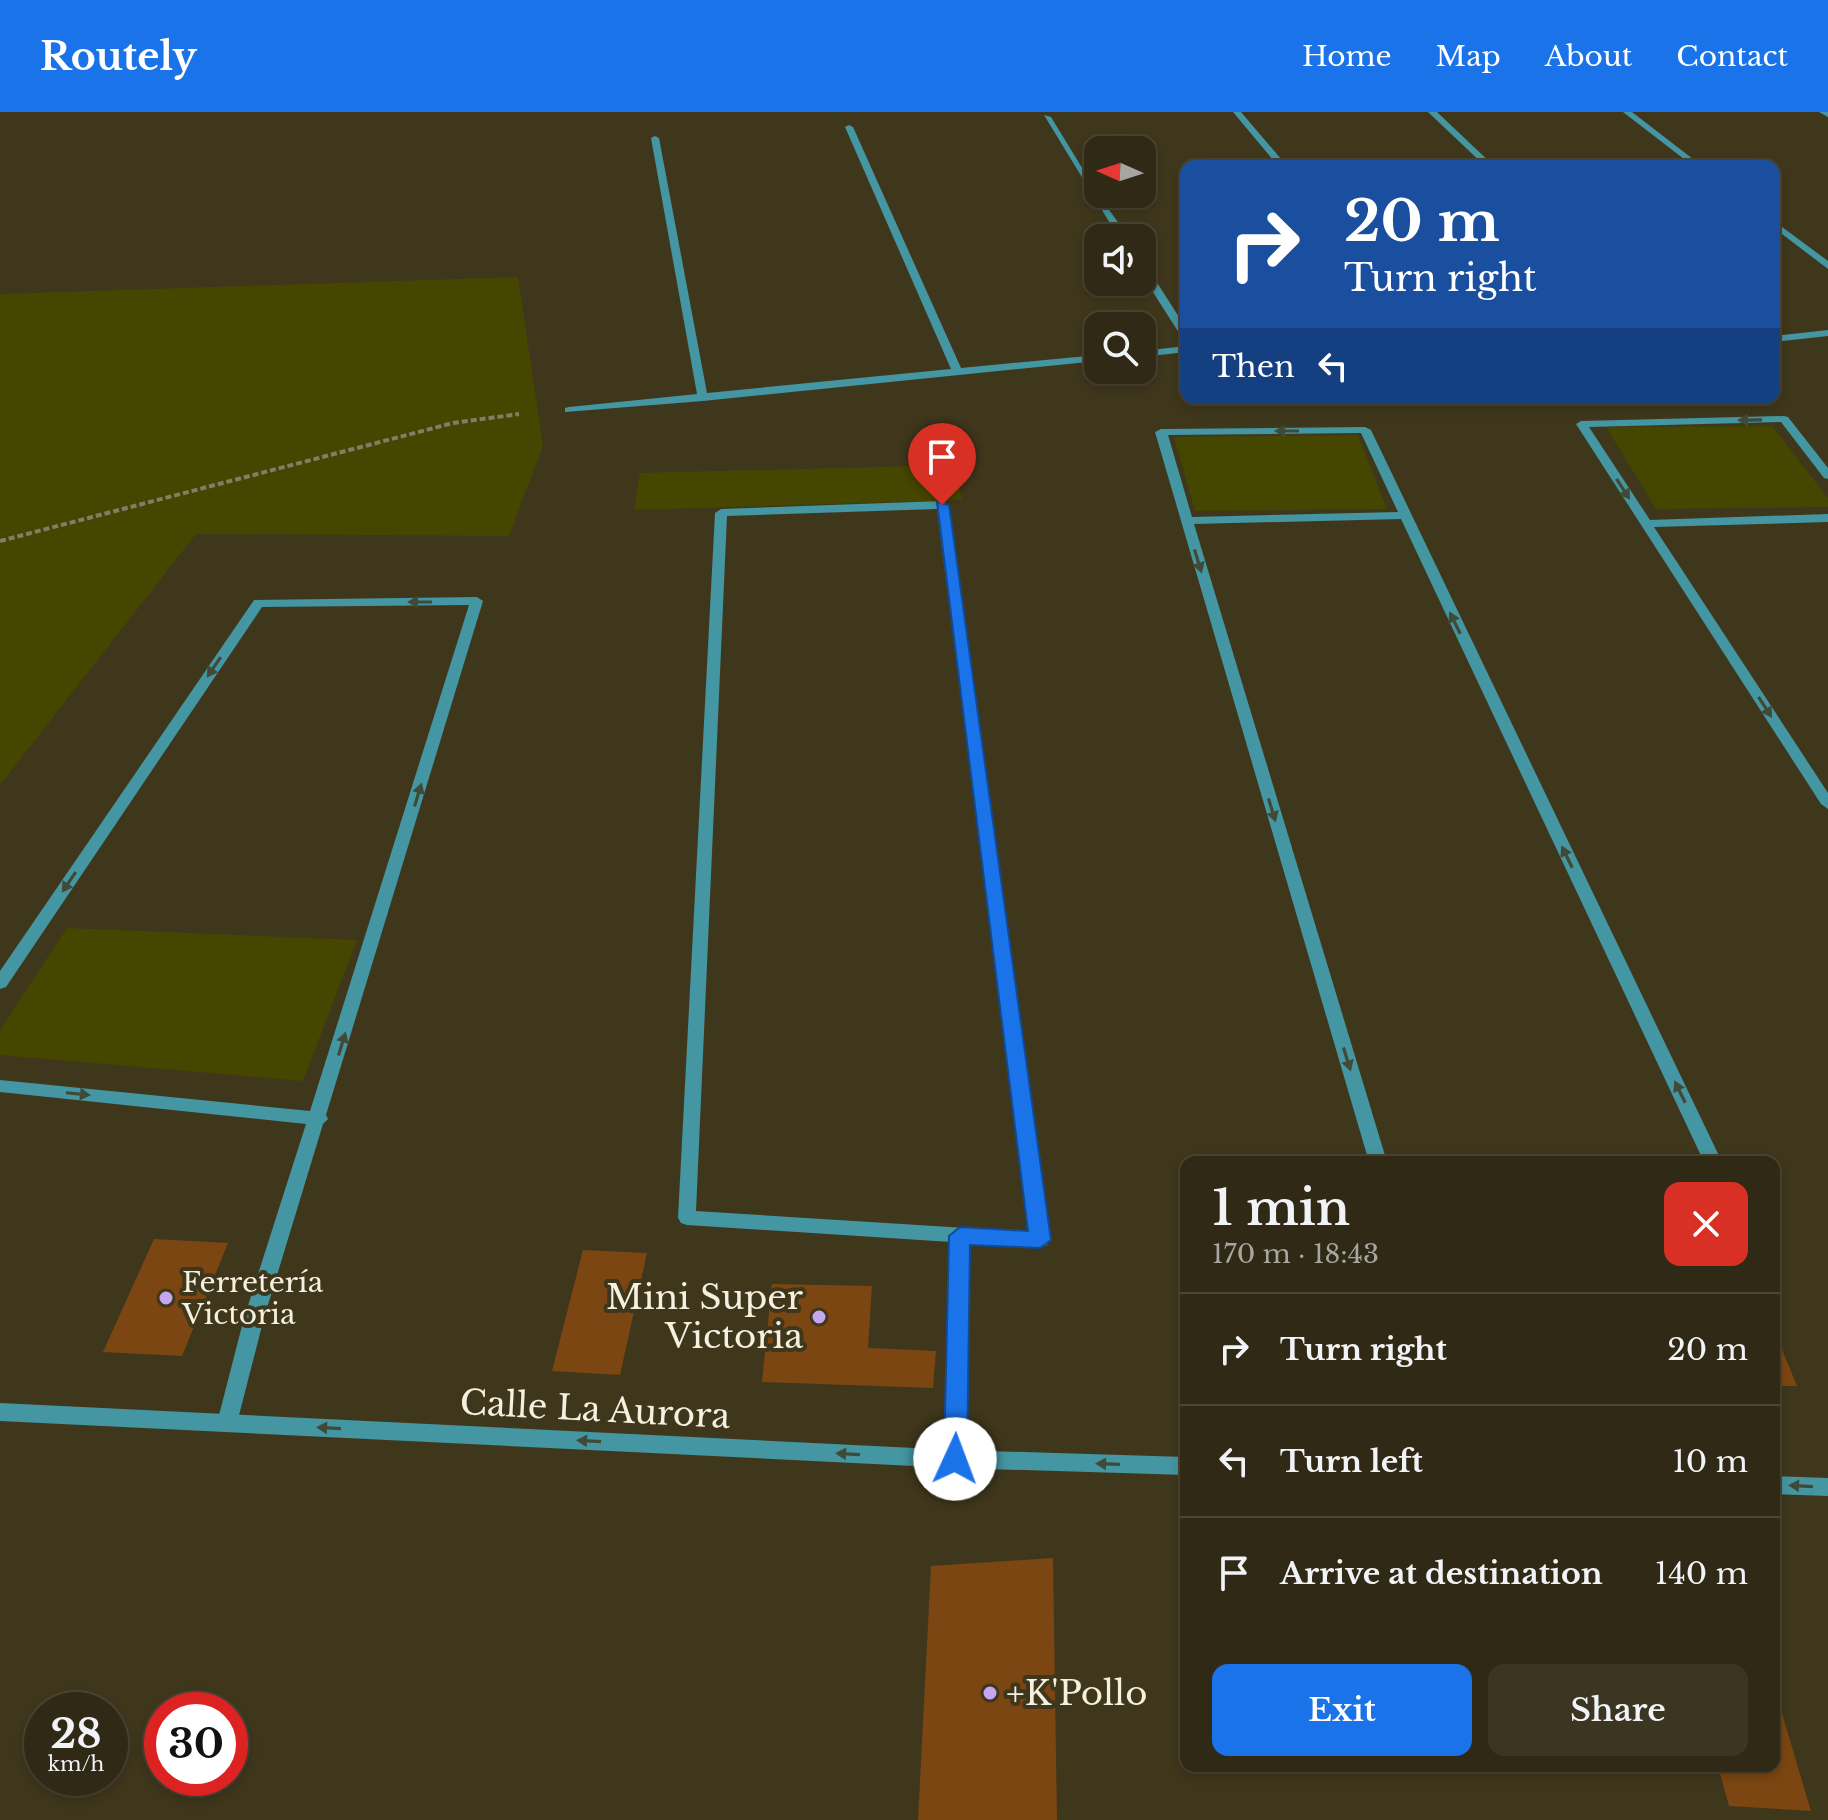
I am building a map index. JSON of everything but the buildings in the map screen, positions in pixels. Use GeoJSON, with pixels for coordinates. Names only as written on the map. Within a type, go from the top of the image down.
{"type":"FeatureCollection","features":[{"type":"Feature","properties":{"kind":"street"},"geometry":{"type":"LineString","coordinates":[[1237,112],[1278,160]]}},
{"type":"Feature","properties":{"kind":"street"},"geometry":{"type":"LineString","coordinates":[[1432,112],[1484,160]]}},
{"type":"Feature","properties":{"kind":"street"},"geometry":{"type":"LineString","coordinates":[[1627,112],[1690,160]]}},
{"type":"Feature","properties":{"kind":"street"},"geometry":{"type":"LineString","coordinates":[[1823,112],[1828,115]]}},
{"type":"Feature","properties":{"kind":"street"},"geometry":{"type":"LineString","coordinates":[[1047,117],[1115,224]]}},
{"type":"Feature","properties":{"kind":"street"},"geometry":{"type":"LineString","coordinates":[[849,127],[958,373]]}},
{"type":"Feature","properties":{"kind":"street"},"geometry":{"type":"LineString","coordinates":[[655,138],[703,398]]}},
{"type":"Feature","properties":{"kind":"street"},"geometry":{"type":"LineString","coordinates":[[1780,229],[1828,266]]}},
{"type":"Feature","properties":{"kind":"street"},"geometry":{"type":"LineString","coordinates":[[1156,289],[1180,327]]}},
{"type":"Feature","properties":{"kind":"street"},"geometry":{"type":"LineString","coordinates":[[1780,338],[1828,333]]}},
{"type":"Feature","properties":{"kind":"street"},"geometry":{"type":"LineString","coordinates":[[1156,352],[1180,350]]}},
{"type":"Feature","properties":{"kind":"street"},"geometry":{"type":"LineString","coordinates":[[569,410],[1084,360]]}},
{"type":"Feature","properties":{"kind":"street"},"geometry":{"type":"LineString","coordinates":[[1828,476],[1784,419],[1581,424],[1828,804]]}},
{"type":"Feature","properties":{"kind":"street"},"geometry":{"type":"LineString","coordinates":[[1376,1156],[1161,432],[1365,430],[1710,1156]]}},
{"type":"Feature","properties":{"kind":"street"},"geometry":{"type":"LineString","coordinates":[[942,505],[1040,1240],[960,1236],[687,1218],[721,513],[942,505]]}},
{"type":"Feature","properties":{"kind":"street"},"geometry":{"type":"LineString","coordinates":[[1186,521],[1403,515]]}},
{"type":"Feature","properties":{"kind":"street"},"geometry":{"type":"LineString","coordinates":[[1646,524],[1828,518]]}},
{"type":"Feature","properties":{"kind":"street"},"geometry":{"type":"LineString","coordinates":[[0,983],[258,603],[477,601],[319,1119],[254,1318],[227,1423]]}},
{"type":"Feature","properties":{"kind":"street"},"geometry":{"type":"LineString","coordinates":[[0,1086],[319,1119]]}},
{"type":"Feature","properties":{"kind":"street"},"geometry":{"type":"LineString","coordinates":[[955,1459],[960,1236]]}},
{"type":"Feature","properties":{"kind":"street","name":"Calle La Aurora"},"geometry":{"type":"LineString","coordinates":[[0,1412],[955,1459],[1180,1466]]}},
{"type":"Feature","properties":{"kind":"street"},"geometry":{"type":"LineString","coordinates":[[1780,1485],[1828,1487]]}},
{"type":"Feature","properties":{"kind":"path"},"geometry":{"type":"LineString","coordinates":[[0,541],[453,423],[519,414]]}},
{"type":"Feature","properties":{"kind":"shaded area"},"geometry":{"type":"Polygon","coordinates":[[[518,277],[543,446],[509,536],[196,534],[0,785],[0,294],[518,277]]]}},
{"type":"Feature","properties":{"kind":"shaded area"},"geometry":{"type":"Polygon","coordinates":[[[1772,426],[1828,498],[1828,507],[1656,509],[1606,427],[1772,426]]]}},
{"type":"Feature","properties":{"kind":"shaded area"},"geometry":{"type":"Polygon","coordinates":[[[1358,435],[1387,509],[1195,511],[1174,437],[1358,435]]]}},
{"type":"Feature","properties":{"kind":"shaded area"},"geometry":{"type":"Polygon","coordinates":[[[956,465],[962,500],[634,510],[640,473],[956,465]]]}},
{"type":"Feature","properties":{"kind":"shaded area"},"geometry":{"type":"Polygon","coordinates":[[[67,928],[357,940],[303,1081],[0,1055],[0,1030],[67,928]]]}},
{"type":"Feature","properties":{"kind":"place","name":"Ferretería Victoria"},"geometry":{"type":"Point","coordinates":[166,1298]}},
{"type":"Feature","properties":{"kind":"place","name":"Mini Super Victoria"},"geometry":{"type":"Point","coordinates":[819,1317]}},
{"type":"Feature","properties":{"kind":"place","name":"+K'Pollo"},"geometry":{"type":"Point","coordinates":[990,1693]}},
{"type":"Feature","properties":{"kind":"route"},"geometry":{"type":"LineString","coordinates":[[942,505],[1040,1240],[960,1236],[960,1348],[955,1459]]}}]}
